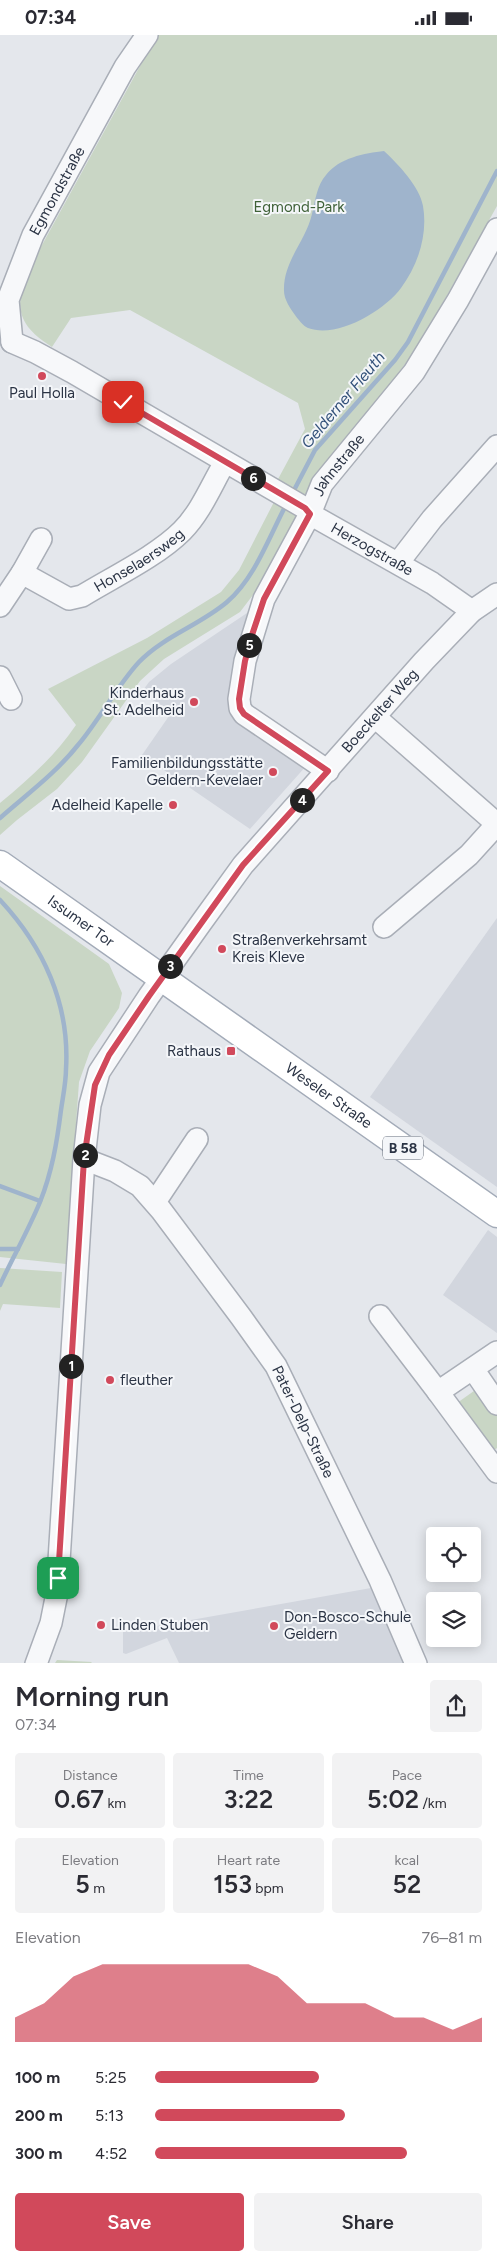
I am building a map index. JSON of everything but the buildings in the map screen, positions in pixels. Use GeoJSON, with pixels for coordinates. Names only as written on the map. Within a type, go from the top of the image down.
{"type":"FeatureCollection","features":[{"type":"Feature","properties":{"kind":"main road","name":"Issumer Tor"},"geometry":{"type":"LineString","coordinates":[[0,864],[161,979]]}},
{"type":"Feature","properties":{"kind":"main road","name":"Weseler Straße"},"geometry":{"type":"LineString","coordinates":[[161,979],[497,1214]]}},
{"type":"Feature","properties":{"kind":"street","name":"Egmondstraße"},"geometry":{"type":"LineString","coordinates":[[6,348],[8,300],[33,235],[125,67],[147,35]]}},
{"type":"Feature","properties":{"kind":"street","name":"Jahnstraße"},"geometry":{"type":"LineString","coordinates":[[328,771],[244,714],[240,708],[239,699],[245,661],[264,599],[322,484],[414,372],[458,300],[497,229]]}},
{"type":"Feature","properties":{"kind":"street","name":"Herzogstraße"},"geometry":{"type":"LineString","coordinates":[[6,348],[35,352],[72,372],[432,583],[472,611]]}},
{"type":"Feature","properties":{"kind":"street"},"geometry":{"type":"LineString","coordinates":[[398,563],[432,519],[497,446]]}},
{"type":"Feature","properties":{"kind":"street","name":"Honselaersweg"},"geometry":{"type":"LineString","coordinates":[[22,573],[69,599],[82,596],[160,548],[183,530],[199,507],[225,462]]}},
{"type":"Feature","properties":{"kind":"street"},"geometry":{"type":"LineString","coordinates":[[0,607],[41,539]]}},
{"type":"Feature","properties":{"kind":"street","name":"Boeckelter Weg"},"geometry":{"type":"LineString","coordinates":[[36,1663],[51,1623],[57,1593],[84,1159],[90,1105],[99,1072],[161,979],[243,865],[424,661],[472,611],[497,595]]}},
{"type":"Feature","properties":{"kind":"street"},"geometry":{"type":"LineString","coordinates":[[0,677],[12,699]]}},
{"type":"Feature","properties":{"kind":"street"},"geometry":{"type":"LineString","coordinates":[[375,717],[497,824],[469,855],[384,927]]}},
{"type":"Feature","properties":{"kind":"street"},"geometry":{"type":"LineString","coordinates":[[155,1202],[197,1139]]}},
{"type":"Feature","properties":{"kind":"street","name":"Pater-Delp-Straße"},"geometry":{"type":"LineString","coordinates":[[84,1159],[129,1178],[140,1186],[155,1202],[241,1317],[279,1372],[380,1580],[416,1663]]}},
{"type":"Feature","properties":{"kind":"street"},"geometry":{"type":"LineString","coordinates":[[380,1316],[495,1464]]}},
{"type":"Feature","properties":{"kind":"street"},"geometry":{"type":"LineString","coordinates":[[438,1392],[497,1352]]}},
{"type":"Feature","properties":{"kind":"street"},"geometry":{"type":"LineString","coordinates":[[473,1369],[497,1404]]}},
{"type":"Feature","properties":{"kind":"shaded area","name":"Kinderhaus St. Adelheid"},"geometry":{"type":"Polygon","coordinates":[[[250,611],[230,696],[307,765],[250,829],[142,755],[169,716],[168,709],[141,693],[149,682],[171,664],[250,611]]]}},
{"type":"Feature","properties":{"kind":"shaded area"},"geometry":{"type":"Polygon","coordinates":[[[497,918],[497,1187],[370,1097],[497,918]]]}},
{"type":"Feature","properties":{"kind":"shaded area"},"geometry":{"type":"Polygon","coordinates":[[[488,1230],[497,1237],[497,1333],[443,1295],[488,1230]]]}},
{"type":"Feature","properties":{"kind":"shaded area","name":"Don-Bosco-Schule Geldern"},"geometry":{"type":"Polygon","coordinates":[[[371,1588],[406,1663],[179,1663],[167,1638],[126,1654],[123,1653],[123,1632],[371,1588]]]}},
{"type":"Feature","properties":{"kind":"green space","name":"Egmond-Park"},"geometry":{"type":"Polygon","coordinates":[[[157,35],[497,35],[497,206],[421,342],[308,499],[277,481],[305,429],[298,403],[130,310],[71,318],[52,347],[33,333],[23,317],[20,299],[25,276],[157,35]]]}},
{"type":"Feature","properties":{"kind":"green space"},"geometry":{"type":"Polygon","coordinates":[[[275,500],[298,513],[262,583],[240,612],[164,659],[140,681],[82,762],[57,789],[0,835],[0,803],[41,767],[76,725],[48,689],[147,638],[221,592],[239,570],[275,500]]]}},
{"type":"Feature","properties":{"kind":"green space"},"geometry":{"type":"Polygon","coordinates":[[[0,886],[109,964],[122,993],[119,1008],[90,1051],[79,1082],[66,1264],[0,1257],[0,886]]]}},
{"type":"Feature","properties":{"kind":"green space"},"geometry":{"type":"Polygon","coordinates":[[[0,1268],[62,1272],[60,1308],[3,1304],[0,1311],[0,1268]]]}},
{"type":"Feature","properties":{"kind":"green space"},"geometry":{"type":"Polygon","coordinates":[[[481,1386],[497,1410],[497,1448],[490,1453],[457,1403],[481,1386]]]}},
{"type":"Feature","properties":{"kind":"green space"},"geometry":{"type":"Polygon","coordinates":[[[57,1660],[92,1662],[55,1663],[57,1660]]]}},
{"type":"Feature","properties":{"kind":"water"},"geometry":{"type":"Polygon","coordinates":[[[384,151],[408,176],[421,199],[424,228],[417,260],[401,288],[372,314],[359,321],[332,330],[308,328],[299,320],[288,303],[284,294],[285,280],[287,270],[309,224],[320,183],[331,169],[345,160],[384,151]]]}},
{"type":"Feature","properties":{"kind":"waterway","name":"Gelderner Fleuth"},"geometry":{"type":"LineString","coordinates":[[292,494],[315,450],[395,360],[408,342],[497,171]]}},
{"type":"Feature","properties":{"kind":"waterway","name":"Gelderner Fleuth"},"geometry":{"type":"LineString","coordinates":[[0,818],[51,774],[69,755],[86,735],[139,662],[160,645],[216,610],[237,592],[261,557],[286,505]]}},
{"type":"Feature","properties":{"kind":"waterway","name":"Gelderner Fleuth"},"geometry":{"type":"LineString","coordinates":[[0,900],[29,937],[51,977],[58,999],[66,1045],[64,1089],[56,1145],[48,1179],[40,1202],[0,1285]]}},
{"type":"Feature","properties":{"kind":"waterway"},"geometry":{"type":"LineString","coordinates":[[0,1186],[40,1201]]}},
{"type":"Feature","properties":{"kind":"waterway"},"geometry":{"type":"LineString","coordinates":[[0,1249],[18,1249]]}},
{"type":"Feature","properties":{"kind":"place","name":"Paul Holla"},"geometry":{"type":"Point","coordinates":[42,376]}},
{"type":"Feature","properties":{"kind":"place","name":"Kinderhaus St. Adelheid"},"geometry":{"type":"Point","coordinates":[194,702]}},
{"type":"Feature","properties":{"kind":"place","name":"Familienbildungsstätte Geldern-Kevelaer"},"geometry":{"type":"Point","coordinates":[273,772]}},
{"type":"Feature","properties":{"kind":"place","name":"Adelheid Kapelle"},"geometry":{"type":"Point","coordinates":[173,805]}},
{"type":"Feature","properties":{"kind":"place","name":"Straßenverkehrsamt Kreis Kleve"},"geometry":{"type":"Point","coordinates":[222,949]}},
{"type":"Feature","properties":{"kind":"place","name":"Rathaus"},"geometry":{"type":"Point","coordinates":[231,1051]}},
{"type":"Feature","properties":{"kind":"place","name":"fleuther"},"geometry":{"type":"Point","coordinates":[110,1380]}},
{"type":"Feature","properties":{"kind":"place","name":"Linden Stuben"},"geometry":{"type":"Point","coordinates":[101,1625]}},
{"type":"Feature","properties":{"kind":"place","name":"Don-Bosco-Schule Geldern"},"geometry":{"type":"Point","coordinates":[274,1626]}},
{"type":"Feature","properties":{"kind":"route"},"geometry":{"type":"LineString","coordinates":[[58,1578],[84,1159],[90,1105],[99,1072],[149,996],[243,865],[328,771],[244,714],[240,708],[239,699],[245,661],[264,599],[310,514],[305,508],[123,402]]}}]}
